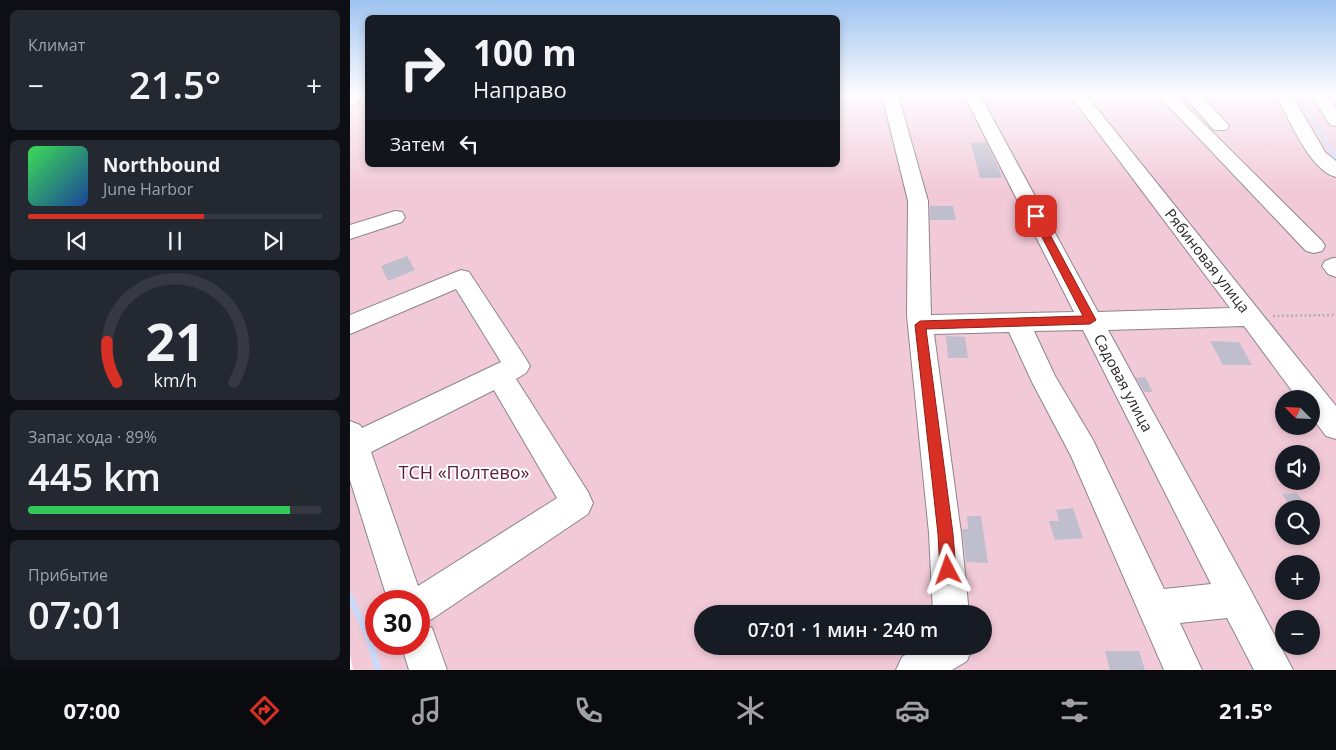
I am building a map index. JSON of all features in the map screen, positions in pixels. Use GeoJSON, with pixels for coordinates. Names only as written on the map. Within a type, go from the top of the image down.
{"type":"FeatureCollection","features":[{"type":"Feature","properties":{"kind":"street"},"geometry":{"type":"LineString","coordinates":[[898,126],[918,201],[920,325],[946,534],[951,605]]}},
{"type":"Feature","properties":{"kind":"street","name":"Садовая улица"},"geometry":{"type":"LineString","coordinates":[[988,126],[1274,670]]}},
{"type":"Feature","properties":{"kind":"street","name":"Рябиновая улица"},"geometry":{"type":"LineString","coordinates":[[1102,126],[1336,427]]}},
{"type":"Feature","properties":{"kind":"street"},"geometry":{"type":"LineString","coordinates":[[1197,126],[1314,246]]}},
{"type":"Feature","properties":{"kind":"street"},"geometry":{"type":"LineString","coordinates":[[1220,126],[1245,154]]}},
{"type":"Feature","properties":{"kind":"street"},"geometry":{"type":"LineString","coordinates":[[1302,126],[1318,155],[1336,171]]}},
{"type":"Feature","properties":{"kind":"street"},"geometry":{"type":"LineString","coordinates":[[350,232],[395,217]]}},
{"type":"Feature","properties":{"kind":"street"},"geometry":{"type":"LineString","coordinates":[[350,325],[461,278],[517,366],[352,440],[402,590]]}},
{"type":"Feature","properties":{"kind":"street"},"geometry":{"type":"LineString","coordinates":[[920,325],[1250,317]]}},
{"type":"Feature","properties":{"kind":"street"},"geometry":{"type":"LineString","coordinates":[[1017,322],[1045,382],[1083,449],[1184,670]]}},
{"type":"Feature","properties":{"kind":"street"},"geometry":{"type":"LineString","coordinates":[[430,599],[577,503],[499,375]]}},
{"type":"Feature","properties":{"kind":"street"},"geometry":{"type":"LineString","coordinates":[[1156,608],[1237,599]]}},
{"type":"Feature","properties":{"kind":"street"},"geometry":{"type":"LineString","coordinates":[[423,655],[428,670]]}},
{"type":"Feature","properties":{"kind":"street"},"geometry":{"type":"LineString","coordinates":[[915,670],[938,655]]}},
{"type":"Feature","properties":{"kind":"path"},"geometry":{"type":"LineString","coordinates":[[1250,317],[1336,315]]}},
{"type":"Feature","properties":{"kind":"green space","name":"ТСН «Полтево»"},"geometry":{"type":"Polygon","coordinates":[[[350,126],[365,126],[365,167],[840,167],[840,126],[1336,126],[1336,670],[353,670],[350,654],[350,126]]]}},
{"type":"Feature","properties":{"kind":"building"},"geometry":{"type":"Polygon","coordinates":[[[986,142],[1002,178],[980,178],[971,143],[986,142]]]}},
{"type":"Feature","properties":{"kind":"building"},"geometry":{"type":"Polygon","coordinates":[[[930,206],[953,206],[956,220],[930,220],[930,206]]]}},
{"type":"Feature","properties":{"kind":"building"},"geometry":{"type":"Polygon","coordinates":[[[407,256],[415,270],[388,281],[381,266],[407,256]]]}},
{"type":"Feature","properties":{"kind":"building"},"geometry":{"type":"Polygon","coordinates":[[[946,336],[965,337],[968,358],[948,358],[946,336]]]}},
{"type":"Feature","properties":{"kind":"building"},"geometry":{"type":"Polygon","coordinates":[[[1210,341],[1239,342],[1252,365],[1223,365],[1210,341]]]}},
{"type":"Feature","properties":{"kind":"building"},"geometry":{"type":"Polygon","coordinates":[[[1145,377],[1153,392],[1144,392],[1136,378],[1145,377]]]}},
{"type":"Feature","properties":{"kind":"building"},"geometry":{"type":"Polygon","coordinates":[[[1297,493],[1302,500],[1286,500],[1282,494],[1297,493]]]}},
{"type":"Feature","properties":{"kind":"building"},"geometry":{"type":"Polygon","coordinates":[[[1073,508],[1083,538],[1055,540],[1049,521],[1059,521],[1056,510],[1073,508]]]}},
{"type":"Feature","properties":{"kind":"building"},"geometry":{"type":"Polygon","coordinates":[[[967,516],[981,516],[988,563],[966,562],[962,529],[968,529],[967,516]]]}},
{"type":"Feature","properties":{"kind":"building"},"geometry":{"type":"Polygon","coordinates":[[[1105,651],[1139,651],[1145,670],[1110,670],[1105,651]]]}},
{"type":"Feature","properties":{"kind":"waterway"},"geometry":{"type":"LineString","coordinates":[[1317,126],[1336,158]]}},
{"type":"Feature","properties":{"kind":"waterway"},"geometry":{"type":"LineString","coordinates":[[350,597],[369,638],[378,670]]}},
{"type":"Feature","properties":{"kind":"route"},"geometry":{"type":"LineString","coordinates":[[948,570],[946,534],[920,325],[1090,320],[1036,216]]}}]}
